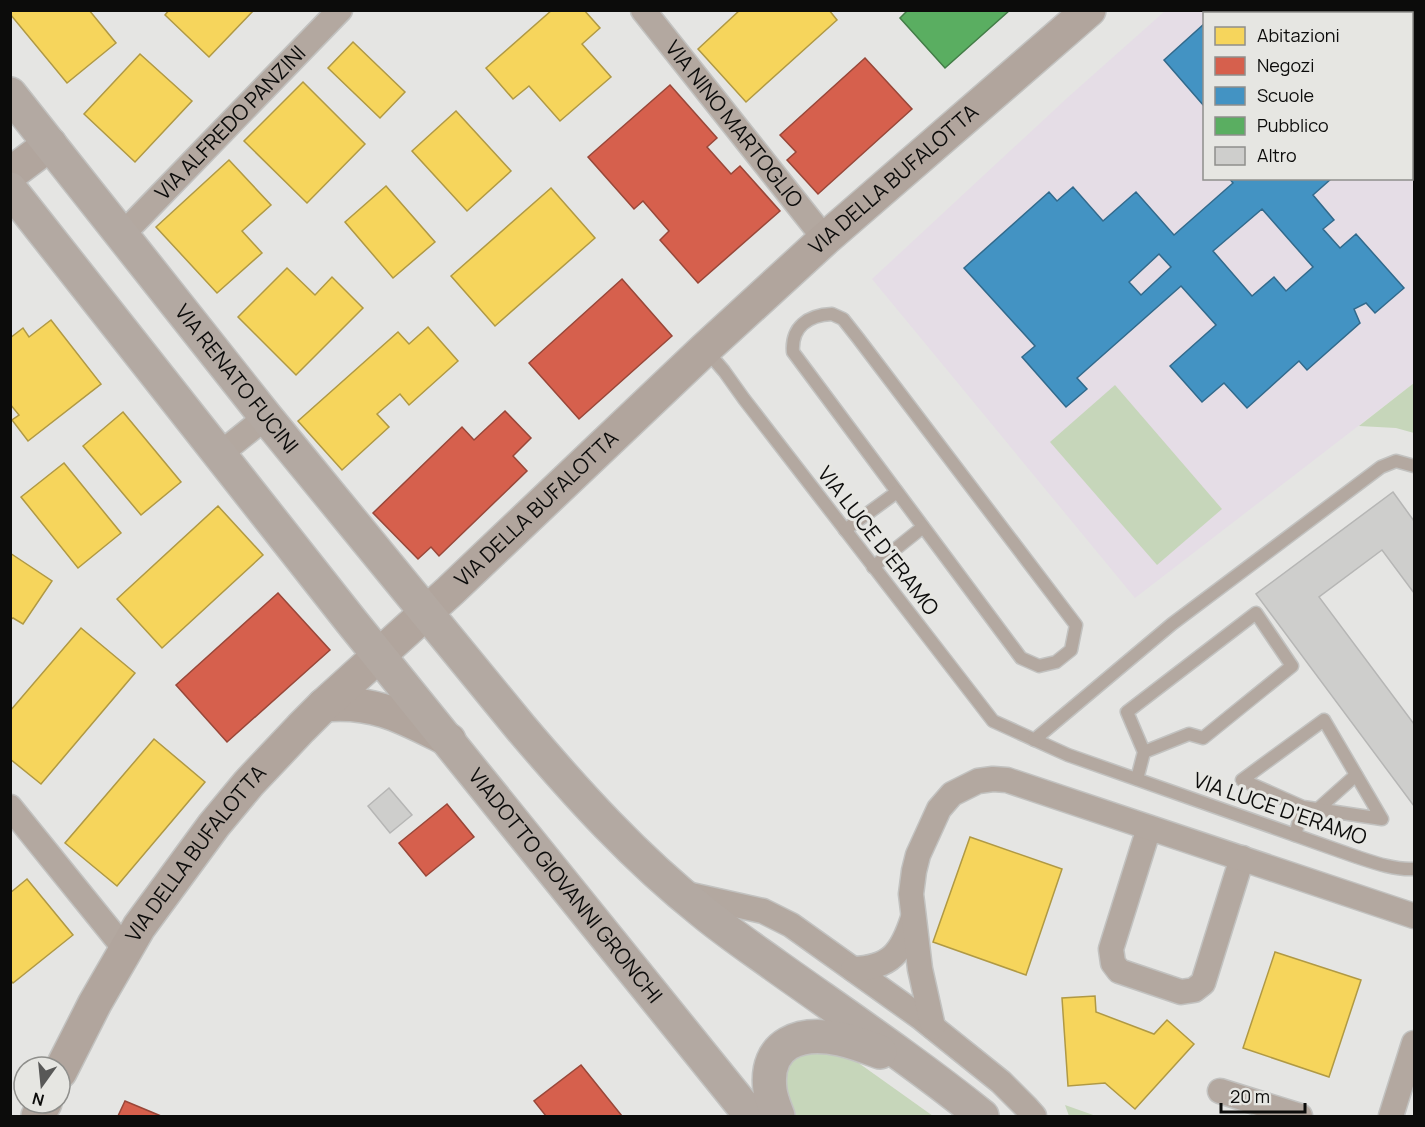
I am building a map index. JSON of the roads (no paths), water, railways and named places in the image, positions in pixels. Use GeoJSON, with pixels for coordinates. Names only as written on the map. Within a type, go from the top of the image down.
{"type":"FeatureCollection","features":[{"type":"Feature","properties":{"kind":"main road","name":"VIA RENATO FUCINI"},"geometry":{"type":"LineString","coordinates":[[10,94],[266,417],[426,613]]}},
{"type":"Feature","properties":{"kind":"main road"},"geometry":{"type":"LineString","coordinates":[[10,189],[380,656]]}},
{"type":"Feature","properties":{"kind":"main road"},"geometry":{"type":"LineString","coordinates":[[426,613],[562,776],[621,838],[679,892],[725,929],[982,1116]]}},
{"type":"Feature","properties":{"kind":"main road","name":"VIADOTTO GIOVANNI GRONCHI"},"geometry":{"type":"LineString","coordinates":[[380,656],[751,1116]]}},
{"type":"Feature","properties":{"kind":"main road"},"geometry":{"type":"LineString","coordinates":[[778,1116],[770,1090],[770,1072],[773,1061],[783,1046],[802,1037],[841,1039],[866,1047],[920,1072],[950,1091]]}},
{"type":"Feature","properties":{"kind":"street","name":"VIA ALFREDO PANZINI"},"geometry":{"type":"LineString","coordinates":[[122,236],[340,10]]}},
{"type":"Feature","properties":{"kind":"street","name":"VIA NINO MARTOGLIO"},"geometry":{"type":"LineString","coordinates":[[643,10],[825,239]]}},
{"type":"Feature","properties":{"kind":"street","name":"VIA DELLA BUFALOTTA"},"geometry":{"type":"LineString","coordinates":[[69,1055],[125,949],[152,909],[214,825],[282,747],[324,705],[380,656],[825,239],[1089,10]]}},
{"type":"Feature","properties":{"kind":"street"},"geometry":{"type":"LineString","coordinates":[[10,174],[50,144]]}},
{"type":"Feature","properties":{"kind":"street"},"geometry":{"type":"LineString","coordinates":[[220,454],[266,417]]}},
{"type":"Feature","properties":{"kind":"street"},"geometry":{"type":"LineString","coordinates":[[324,705],[353,704],[374,707],[406,719],[449,740]]}},
{"type":"Feature","properties":{"kind":"street"},"geometry":{"type":"LineString","coordinates":[[933,1027],[920,969],[911,894],[914,871],[918,855],[939,809],[952,794],[978,781],[1007,780],[1414,916]]}},
{"type":"Feature","properties":{"kind":"street"},"geometry":{"type":"LineString","coordinates":[[10,807],[125,949]]}},
{"type":"Feature","properties":{"kind":"street"},"geometry":{"type":"LineString","coordinates":[[1149,828],[1111,949],[1113,963],[1119,971],[1181,992],[1194,990],[1203,982],[1242,858]]}},
{"type":"Feature","properties":{"kind":"street"},"geometry":{"type":"LineString","coordinates":[[679,892],[763,911],[792,926],[933,1027],[1001,1082],[1034,1116]]}},
{"type":"Feature","properties":{"kind":"street"},"geometry":{"type":"LineString","coordinates":[[853,969],[876,967],[890,959],[908,935],[914,916]]}},
{"type":"Feature","properties":{"kind":"street"},"geometry":{"type":"LineString","coordinates":[[1391,1116],[1414,1043]]}},
{"type":"Feature","properties":{"kind":"street"},"geometry":{"type":"LineString","coordinates":[[1220,1091],[1300,1116]]}},
{"type":"Feature","properties":{"kind":"lane"},"geometry":{"type":"LineString","coordinates":[[832,314],[843,319],[1076,625],[1071,650],[1056,662],[1039,666],[1022,657],[923,527],[793,352],[792,341],[796,332],[806,321],[820,315],[832,314]]}},
{"type":"Feature","properties":{"kind":"lane","name":"VIA LUCE D'ERAMO"},"geometry":{"type":"LineString","coordinates":[[705,349],[993,722],[1068,755],[1372,862],[1414,869]]}},
{"type":"Feature","properties":{"kind":"lane"},"geometry":{"type":"LineString","coordinates":[[1034,740],[1172,624],[1381,467],[1396,461],[1414,466]]}},
{"type":"Feature","properties":{"kind":"lane"},"geometry":{"type":"LineString","coordinates":[[845,530],[897,492]]}},
{"type":"Feature","properties":{"kind":"lane"},"geometry":{"type":"LineString","coordinates":[[873,567],[923,527]]}},
{"type":"Feature","properties":{"kind":"lane"},"geometry":{"type":"LineString","coordinates":[[1137,779],[1144,752],[1127,712],[1256,613],[1292,666],[1203,738],[1189,734],[1144,752]]}},
{"type":"Feature","properties":{"kind":"lane"},"geometry":{"type":"LineString","coordinates":[[1324,720],[1382,819],[1303,807],[1242,780],[1324,720]]}},
{"type":"Feature","properties":{"kind":"lane"},"geometry":{"type":"LineString","coordinates":[[1318,809],[1356,775]]}},
{"type":"Feature","properties":{"kind":"lane"},"geometry":{"type":"LineString","coordinates":[[1295,835],[1303,807]]}}]}
